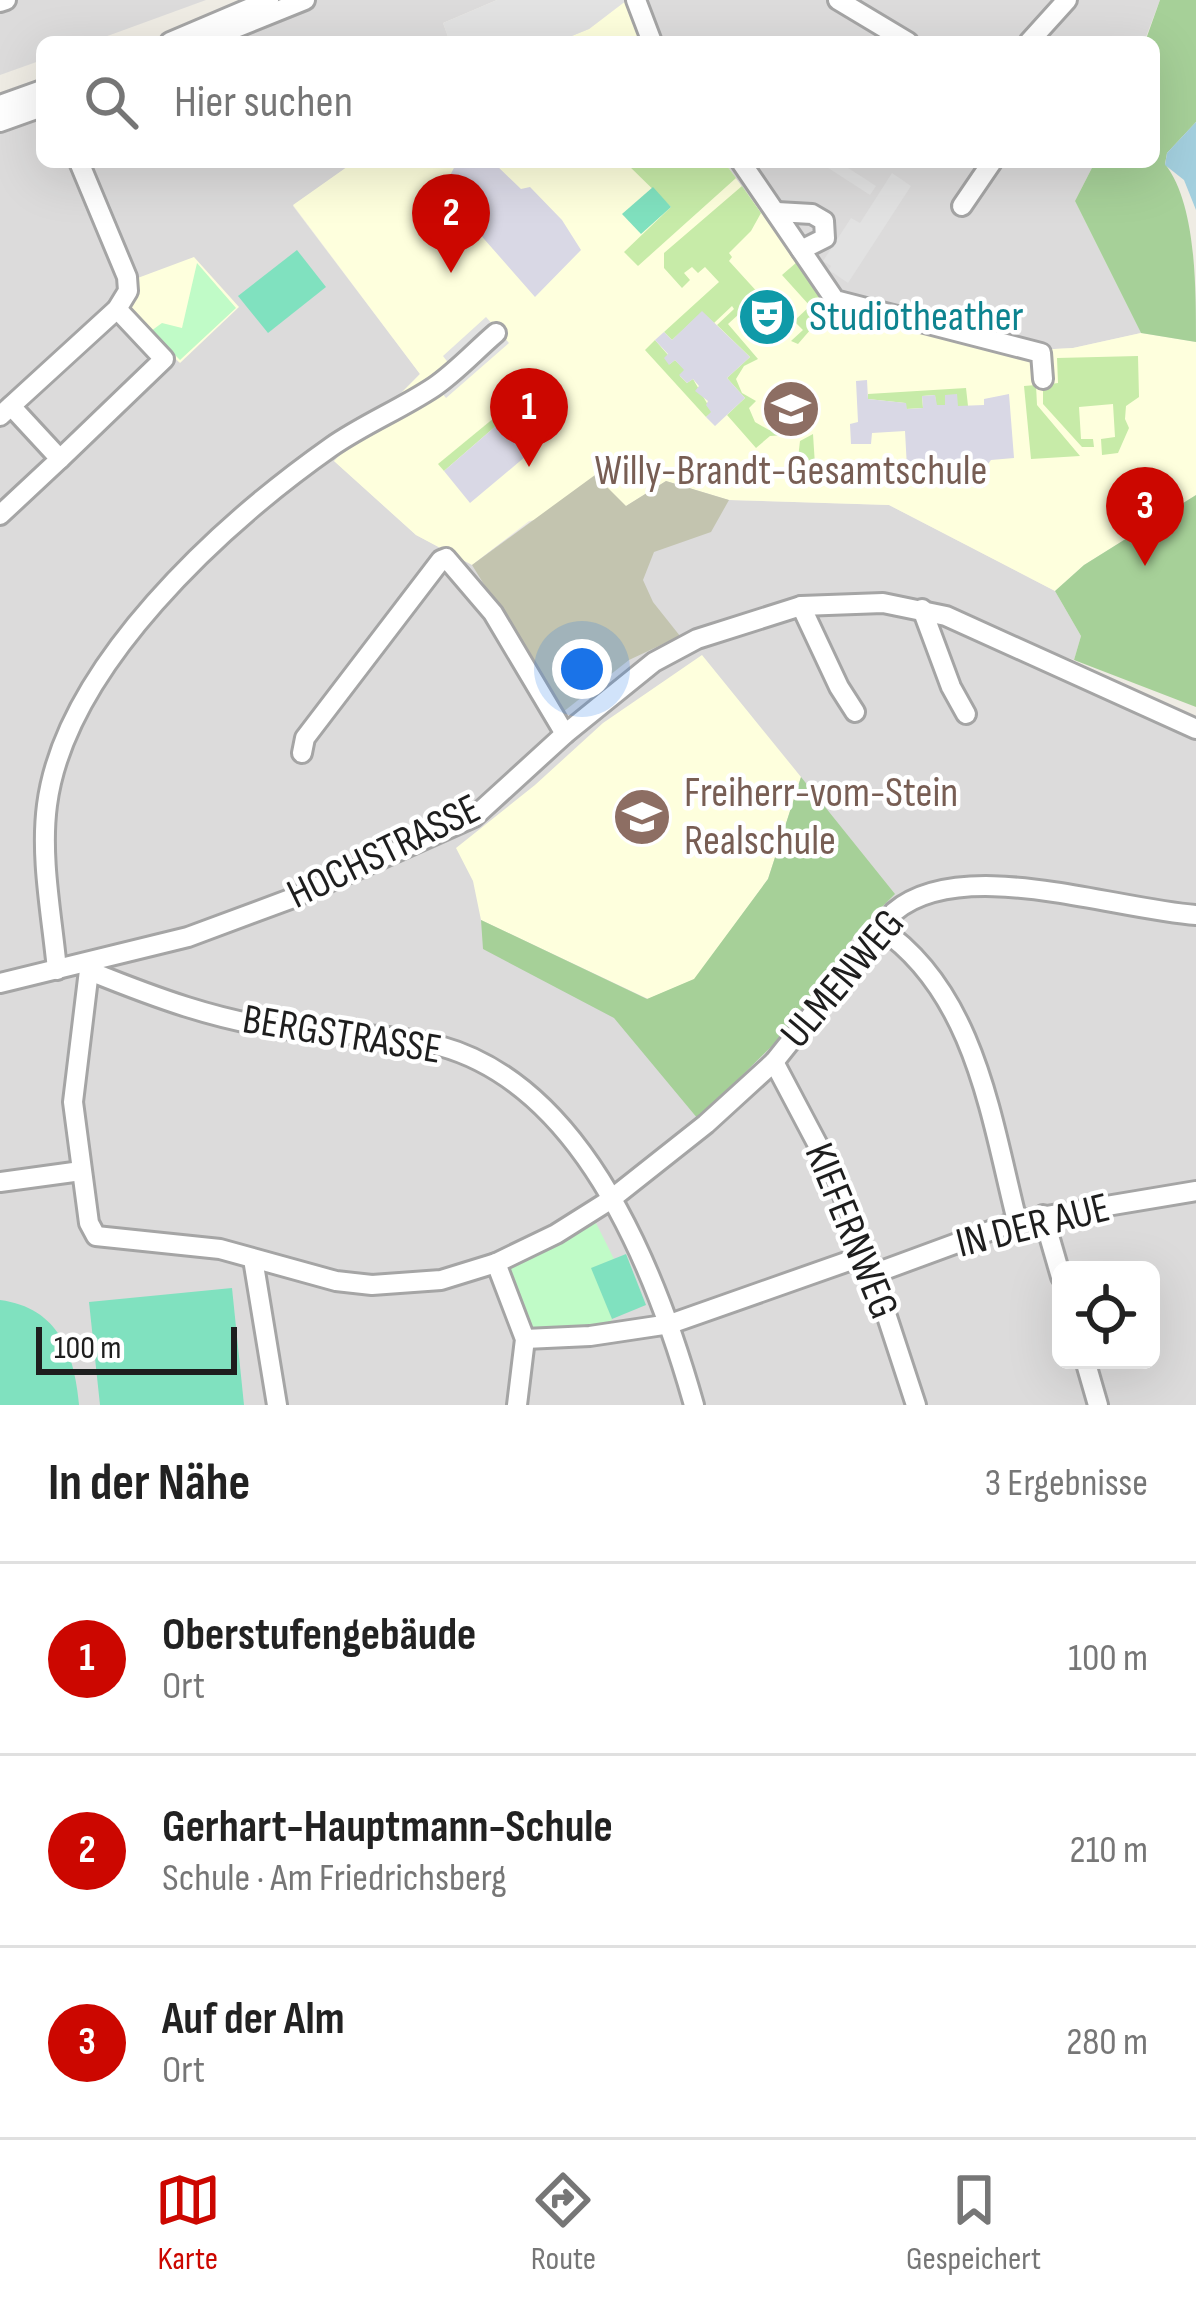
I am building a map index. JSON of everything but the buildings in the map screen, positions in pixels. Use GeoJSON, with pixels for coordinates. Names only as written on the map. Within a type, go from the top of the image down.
{"type":"FeatureCollection","features":[{"type":"Feature","properties":{"kind":"street"},"geometry":{"type":"LineString","coordinates":[[184,36],[269,0]]}},
{"type":"Feature","properties":{"kind":"street"},"geometry":{"type":"LineString","coordinates":[[217,36],[305,0]]}},
{"type":"Feature","properties":{"kind":"street"},"geometry":{"type":"LineString","coordinates":[[636,0],[650,36]]}},
{"type":"Feature","properties":{"kind":"street"},"geometry":{"type":"LineString","coordinates":[[838,0],[898,36]]}},
{"type":"Feature","properties":{"kind":"street"},"geometry":{"type":"LineString","coordinates":[[1034,36],[1067,0]]}},
{"type":"Feature","properties":{"kind":"street"},"geometry":{"type":"LineString","coordinates":[[0,105],[36,92]]}},
{"type":"Feature","properties":{"kind":"street"},"geometry":{"type":"LineString","coordinates":[[0,122],[36,109]]}},
{"type":"Feature","properties":{"kind":"street"},"geometry":{"type":"LineString","coordinates":[[60,459],[5,411],[126,299],[127,277],[82,168]]}},
{"type":"Feature","properties":{"kind":"street"},"geometry":{"type":"LineString","coordinates":[[745,168],[835,301],[1041,353],[1043,379]]}},
{"type":"Feature","properties":{"kind":"street"},"geometry":{"type":"LineString","coordinates":[[962,206],[988,168]]}},
{"type":"Feature","properties":{"kind":"street"},"geometry":{"type":"LineString","coordinates":[[777,212],[812,214],[824,221],[824,238],[801,250]]}},
{"type":"Feature","properties":{"kind":"street"},"geometry":{"type":"LineString","coordinates":[[0,515],[164,359],[117,309]]}},
{"type":"Feature","properties":{"kind":"street"},"geometry":{"type":"LineString","coordinates":[[57,970],[46,847],[52,777],[64,741],[116,655],[202,552],[254,507],[331,447],[434,387],[496,333]]}},
{"type":"Feature","properties":{"kind":"street"},"geometry":{"type":"LineString","coordinates":[[302,753],[305,738],[446,558],[493,613],[565,734]]}},
{"type":"Feature","properties":{"kind":"street","name":"HOCHSTRASSE"},"geometry":{"type":"LineString","coordinates":[[0,983],[91,967],[188,937],[293,898],[474,817],[654,662],[698,639],[801,605],[846,602],[922,609],[946,616],[1196,729]]}},
{"type":"Feature","properties":{"kind":"street"},"geometry":{"type":"LineString","coordinates":[[801,605],[839,687],[856,712]]}},
{"type":"Feature","properties":{"kind":"street"},"geometry":{"type":"LineString","coordinates":[[922,609],[966,714]]}},
{"type":"Feature","properties":{"kind":"street","name":"ULMENWEG"},"geometry":{"type":"LineString","coordinates":[[81,1171],[89,1223],[96,1236],[183,1243],[336,1281],[371,1285],[441,1280],[496,1264],[538,1244],[610,1200],[706,1124],[774,1062],[906,901],[965,885],[1005,886],[1196,915]]}},
{"type":"Feature","properties":{"kind":"street"},"geometry":{"type":"LineString","coordinates":[[880,928],[922,964],[961,1028],[979,1068],[1017,1221]]}},
{"type":"Feature","properties":{"kind":"street"},"geometry":{"type":"LineString","coordinates":[[0,1183],[81,1171],[73,1102],[91,967]]}},
{"type":"Feature","properties":{"kind":"street","name":"BERGSTRASSE"},"geometry":{"type":"LineString","coordinates":[[91,967],[167,1001],[240,1022],[405,1040],[469,1056],[495,1069],[539,1103],[568,1136],[610,1200],[647,1267],[694,1405]]}},
{"type":"Feature","properties":{"kind":"street","name":"KIEFERNWEG"},"geometry":{"type":"LineString","coordinates":[[774,1062],[838,1183],[916,1405]]}},
{"type":"Feature","properties":{"kind":"street","name":"IN DER AUE"},"geometry":{"type":"LineString","coordinates":[[873,1274],[1017,1221],[1195,1193]]}},
{"type":"Feature","properties":{"kind":"street"},"geometry":{"type":"LineString","coordinates":[[1043,1215],[1056,1261]]}},
{"type":"Feature","properties":{"kind":"street"},"geometry":{"type":"LineString","coordinates":[[525,1339],[590,1336],[670,1324],[866,1255]]}},
{"type":"Feature","properties":{"kind":"street"},"geometry":{"type":"LineString","coordinates":[[253,1259],[277,1405]]}},
{"type":"Feature","properties":{"kind":"street"},"geometry":{"type":"LineString","coordinates":[[496,1264],[525,1339],[517,1405]]}},
{"type":"Feature","properties":{"kind":"street"},"geometry":{"type":"LineString","coordinates":[[1088,1369],[1099,1405]]}},
{"type":"Feature","properties":{"kind":"shaded area"},"geometry":{"type":"Polygon","coordinates":[[[0,0],[206,0],[107,36],[36,36],[36,62],[0,75],[0,0]]]}},
{"type":"Feature","properties":{"kind":"shaded area"},"geometry":{"type":"Polygon","coordinates":[[[275,0],[497,0],[443,23],[448,36],[188,36],[275,0]]]}},
{"type":"Feature","properties":{"kind":"shaded area"},"geometry":{"type":"Polygon","coordinates":[[[497,0],[627,0],[572,36],[448,36],[443,23],[497,0]]]}},
{"type":"Feature","properties":{"kind":"shaded area"},"geometry":{"type":"Polygon","coordinates":[[[631,0],[1160,0],[1146,36],[645,36],[631,0]]]}},
{"type":"Feature","properties":{"kind":"shaded area"},"geometry":{"type":"Polygon","coordinates":[[[631,0],[645,36],[572,36],[631,0]]]}},
{"type":"Feature","properties":{"kind":"shaded area"},"geometry":{"type":"Polygon","coordinates":[[[36,95],[36,168],[346,168],[293,206],[420,374],[334,461],[416,535],[472,564],[595,475],[626,506],[666,481],[729,500],[889,505],[1055,591],[1081,636],[1074,660],[946,614],[883,602],[802,604],[749,618],[696,637],[653,661],[575,721],[472,816],[297,895],[235,917],[299,897],[474,818],[655,664],[750,620],[802,607],[883,604],[945,618],[1196,731],[1196,1405],[0,1405],[0,984],[170,937],[0,980],[0,108],[36,95]]]}},
{"type":"Feature","properties":{"kind":"shaded area","name":"Willy-Brandt-Gesamtschule"},"geometry":{"type":"Polygon","coordinates":[[[345,168],[728,168],[826,301],[930,336],[1015,351],[1073,348],[1141,333],[1196,342],[1196,495],[1084,565],[1055,591],[889,505],[729,500],[666,481],[626,506],[529,521],[472,565],[416,535],[334,461],[420,374],[293,205],[345,168]]]}},
{"type":"Feature","properties":{"kind":"shaded area"},"geometry":{"type":"Polygon","coordinates":[[[454,168],[499,168],[521,189],[530,187],[562,220],[581,250],[535,297],[442,191],[454,168]]]}},
{"type":"Feature","properties":{"kind":"shaded area"},"geometry":{"type":"Polygon","coordinates":[[[728,168],[1092,168],[1075,201],[1141,333],[1073,348],[1015,351],[930,336],[825,301],[728,168]]]}},
{"type":"Feature","properties":{"kind":"shaded area"},"geometry":{"type":"Polygon","coordinates":[[[828,168],[848,168],[876,186],[870,195],[828,168]]]}},
{"type":"Feature","properties":{"kind":"shaded area"},"geometry":{"type":"Polygon","coordinates":[[[892,173],[911,186],[848,283],[823,261],[851,218],[860,223],[892,173]]]}},
{"type":"Feature","properties":{"kind":"shaded area"},"geometry":{"type":"Polygon","coordinates":[[[194,257],[239,307],[180,363],[123,311],[135,279],[194,257]]]}},
{"type":"Feature","properties":{"kind":"shaded area"},"geometry":{"type":"Polygon","coordinates":[[[702,311],[750,357],[727,378],[745,398],[715,426],[706,417],[711,412],[708,401],[695,391],[699,386],[679,375],[684,370],[675,360],[669,365],[664,358],[668,354],[655,340],[664,332],[672,340],[702,311]]]}},
{"type":"Feature","properties":{"kind":"shaded area"},"geometry":{"type":"Polygon","coordinates":[[[486,317],[509,343],[446,398],[432,381],[450,365],[443,356],[486,317]]]}},
{"type":"Feature","properties":{"kind":"shaded area"},"geometry":{"type":"Polygon","coordinates":[[[867,380],[868,399],[906,403],[907,409],[923,408],[922,396],[935,395],[937,405],[945,405],[945,395],[957,394],[958,406],[984,405],[984,399],[1009,394],[1014,458],[991,460],[983,488],[967,482],[965,470],[907,468],[905,431],[872,433],[871,444],[851,444],[850,424],[858,422],[856,381],[867,380]]]}},
{"type":"Feature","properties":{"kind":"shaded area"},"geometry":{"type":"Polygon","coordinates":[[[505,418],[532,451],[470,503],[444,471],[505,418]]]}},
{"type":"Feature","properties":{"kind":"shaded area"},"geometry":{"type":"Polygon","coordinates":[[[595,475],[626,506],[666,481],[729,500],[711,532],[654,552],[643,580],[653,602],[680,636],[629,660],[563,712],[472,565],[595,475]]]}},
{"type":"Feature","properties":{"kind":"shaded area","name":"Freiherr-vom-Stein Realschule"},"geometry":{"type":"Polygon","coordinates":[[[702,655],[801,777],[768,879],[695,979],[648,999],[481,920],[473,881],[456,848],[603,723],[702,655]]]}},
{"type":"Feature","properties":{"kind":"green space"},"geometry":{"type":"Polygon","coordinates":[[[1160,0],[1196,0],[1196,122],[1167,153],[1165,164],[1188,223],[1196,342],[1141,333],[1075,201],[1092,168],[1160,168],[1160,36],[1147,36],[1160,0]]]}},
{"type":"Feature","properties":{"kind":"green space"},"geometry":{"type":"Polygon","coordinates":[[[631,168],[728,168],[736,178],[638,266],[624,252],[671,207],[631,168]]]}},
{"type":"Feature","properties":{"kind":"green space"},"geometry":{"type":"Polygon","coordinates":[[[742,186],[761,213],[729,253],[729,261],[760,295],[728,324],[758,359],[744,366],[736,379],[742,393],[756,401],[749,408],[755,422],[769,430],[782,423],[784,416],[789,423],[786,435],[770,436],[756,448],[727,415],[745,398],[727,378],[750,357],[717,325],[732,306],[714,323],[702,312],[672,340],[664,332],[719,282],[705,267],[698,273],[692,267],[684,273],[690,280],[682,288],[664,268],[664,253],[742,186]]]}},
{"type":"Feature","properties":{"kind":"green space"},"geometry":{"type":"Polygon","coordinates":[[[653,187],[671,207],[641,234],[622,214],[653,187]]]}},
{"type":"Feature","properties":{"kind":"green space"},"geometry":{"type":"Polygon","coordinates":[[[297,250],[326,287],[268,333],[238,296],[297,250]]]}},
{"type":"Feature","properties":{"kind":"green space"},"geometry":{"type":"Polygon","coordinates":[[[797,262],[820,295],[811,329],[798,344],[791,341],[803,330],[794,321],[810,306],[782,275],[797,262]]]}},
{"type":"Feature","properties":{"kind":"green space"},"geometry":{"type":"Polygon","coordinates":[[[197,263],[236,308],[180,360],[151,331],[162,323],[182,328],[197,263]]]}},
{"type":"Feature","properties":{"kind":"green space"},"geometry":{"type":"Polygon","coordinates":[[[655,340],[670,364],[675,360],[685,370],[680,376],[687,383],[693,379],[712,412],[706,417],[645,350],[655,340]]]}},
{"type":"Feature","properties":{"kind":"green space"},"geometry":{"type":"Polygon","coordinates":[[[1138,356],[1139,397],[1126,406],[1129,428],[1118,453],[1102,455],[1101,439],[1115,437],[1113,404],[1079,407],[1081,439],[1093,439],[1094,447],[1082,447],[1043,404],[1043,385],[1058,383],[1057,358],[1138,356]]]}},
{"type":"Feature","properties":{"kind":"green space"},"geometry":{"type":"Polygon","coordinates":[[[1036,385],[1037,405],[1080,456],[1031,459],[1024,386],[1036,385]]]}},
{"type":"Feature","properties":{"kind":"green space"},"geometry":{"type":"Polygon","coordinates":[[[966,388],[968,406],[936,406],[935,395],[922,396],[923,408],[906,409],[905,403],[868,399],[868,394],[966,388]]]}},
{"type":"Feature","properties":{"kind":"green space"},"geometry":{"type":"Polygon","coordinates":[[[500,413],[505,418],[444,471],[438,464],[500,413]]]}},
{"type":"Feature","properties":{"kind":"green space"},"geometry":{"type":"Polygon","coordinates":[[[813,434],[815,465],[824,466],[824,473],[797,467],[800,441],[813,434]]]}},
{"type":"Feature","properties":{"kind":"green space"},"geometry":{"type":"Polygon","coordinates":[[[1196,495],[1196,707],[1074,660],[1081,636],[1055,591],[1084,565],[1196,495]]]}},
{"type":"Feature","properties":{"kind":"green space"},"geometry":{"type":"Polygon","coordinates":[[[801,777],[895,894],[855,934],[827,985],[698,1119],[614,1018],[483,949],[481,920],[647,999],[694,979],[768,879],[801,777]]]}},
{"type":"Feature","properties":{"kind":"green space"},"geometry":{"type":"Polygon","coordinates":[[[594,1219],[614,1259],[592,1268],[612,1319],[610,1327],[530,1331],[506,1267],[594,1219]]]}},
{"type":"Feature","properties":{"kind":"green space"},"geometry":{"type":"Polygon","coordinates":[[[626,1254],[646,1305],[612,1319],[591,1268],[626,1254]]]}},
{"type":"Feature","properties":{"kind":"green space"},"geometry":{"type":"Polygon","coordinates":[[[232,1288],[244,1405],[100,1405],[89,1302],[232,1288]]]}},
{"type":"Feature","properties":{"kind":"green space"},"geometry":{"type":"Polygon","coordinates":[[[0,1300],[37,1312],[60,1336],[73,1368],[79,1405],[0,1405],[0,1300]]]}},
{"type":"Feature","properties":{"kind":"water"},"geometry":{"type":"Polygon","coordinates":[[[1196,122],[1196,210],[1184,180],[1165,165],[1167,153],[1196,122]]]}},
{"type":"Feature","properties":{"kind":"place","name":"Gerhart-Hauptmann-Schule"},"geometry":{"type":"Point","coordinates":[451,273]}},
{"type":"Feature","properties":{"kind":"place","name":"Studiotheather"},"geometry":{"type":"Point","coordinates":[767,317]}},
{"type":"Feature","properties":{"kind":"place","name":"Willy-Brandt-Gesamtschule"},"geometry":{"type":"Point","coordinates":[791,409]}},
{"type":"Feature","properties":{"kind":"place","name":"Oberstufengebäude"},"geometry":{"type":"Point","coordinates":[529,467]}},
{"type":"Feature","properties":{"kind":"place","name":"Auf der Alm"},"geometry":{"type":"Point","coordinates":[1145,566]}},
{"type":"Feature","properties":{"kind":"place","name":"Freiherr-vom-Stein Realschule"},"geometry":{"type":"Point","coordinates":[642,817]}}]}
